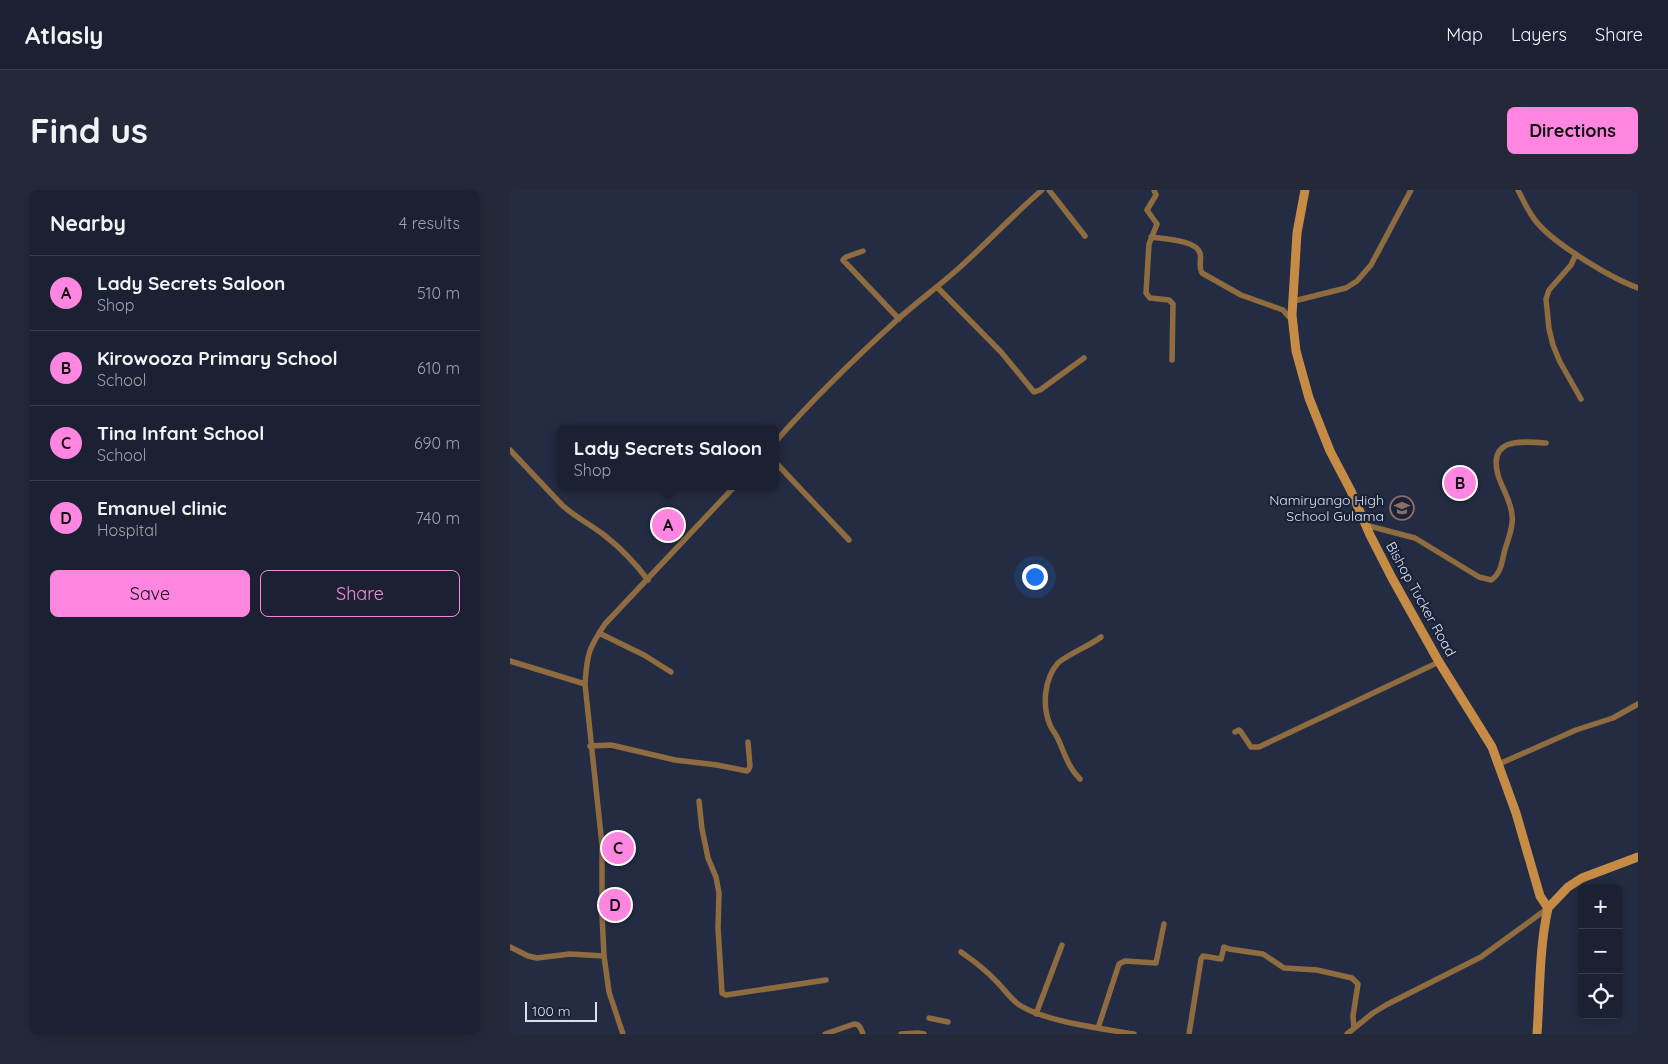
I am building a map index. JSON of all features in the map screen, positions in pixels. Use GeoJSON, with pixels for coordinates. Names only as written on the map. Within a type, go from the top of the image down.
{"type":"FeatureCollection","features":[{"type":"Feature","properties":{"kind":"main road","name":"Bishop Tucker Road"},"geometry":{"type":"LineString","coordinates":[[1305,190],[1297,233],[1292,315],[1296,351],[1309,398],[1330,451],[1392,578],[1439,662],[1492,746],[1516,813],[1540,896],[1548,908]]}},
{"type":"Feature","properties":{"kind":"main road"},"geometry":{"type":"LineString","coordinates":[[1537,1034],[1544,927],[1548,908],[1568,887],[1582,878],[1638,856]]}},
{"type":"Feature","properties":{"kind":"street"},"geometry":{"type":"LineString","coordinates":[[779,439],[820,392],[1042,190]]}},
{"type":"Feature","properties":{"kind":"street"},"geometry":{"type":"LineString","coordinates":[[1049,190],[1085,236]]}},
{"type":"Feature","properties":{"kind":"street"},"geometry":{"type":"LineString","coordinates":[[1154,190],[1156,195],[1147,210],[1157,224],[1151,237],[1146,293],[1150,298],[1169,300],[1173,304],[1172,360]]}},
{"type":"Feature","properties":{"kind":"street"},"geometry":{"type":"LineString","coordinates":[[1294,301],[1346,288],[1357,281],[1371,265],[1411,190]]}},
{"type":"Feature","properties":{"kind":"street"},"geometry":{"type":"LineString","coordinates":[[1518,190],[1535,220],[1542,228],[1576,254],[1614,277],[1638,288]]}},
{"type":"Feature","properties":{"kind":"street"},"geometry":{"type":"LineString","coordinates":[[1151,237],[1195,246],[1201,255],[1200,268],[1202,273],[1241,295],[1283,310],[1289,317]]}},
{"type":"Feature","properties":{"kind":"street"},"geometry":{"type":"LineString","coordinates":[[863,251],[844,260],[899,319]]}},
{"type":"Feature","properties":{"kind":"street"},"geometry":{"type":"LineString","coordinates":[[1576,254],[1571,265],[1549,290],[1546,300],[1548,329],[1553,345],[1560,362],[1581,399]]}},
{"type":"Feature","properties":{"kind":"street"},"geometry":{"type":"LineString","coordinates":[[937,287],[1001,352],[1034,392],[1040,390],[1084,358]]}},
{"type":"Feature","properties":{"kind":"street"},"geometry":{"type":"LineString","coordinates":[[1366,525],[1415,538],[1479,576],[1491,580],[1498,574],[1512,521],[1511,508],[1498,474],[1497,456],[1500,449],[1513,442],[1546,443]]}},
{"type":"Feature","properties":{"kind":"street"},"geometry":{"type":"LineString","coordinates":[[510,450],[570,513],[610,540],[624,552],[648,580]]}},
{"type":"Feature","properties":{"kind":"street"},"geometry":{"type":"LineString","coordinates":[[779,466],[849,540]]}},
{"type":"Feature","properties":{"kind":"street"},"geometry":{"type":"LineString","coordinates":[[623,1034],[609,992],[604,956],[602,845],[598,797],[590,746],[585,684],[587,657],[592,642],[605,624],[731,490]]}},
{"type":"Feature","properties":{"kind":"street"},"geometry":{"type":"LineString","coordinates":[[599,633],[644,655],[671,672]]}},
{"type":"Feature","properties":{"kind":"street"},"geometry":{"type":"LineString","coordinates":[[1080,779],[1070,766],[1050,724],[1046,712],[1046,694],[1051,675],[1059,662],[1101,637]]}},
{"type":"Feature","properties":{"kind":"street"},"geometry":{"type":"LineString","coordinates":[[510,661],[585,684]]}},
{"type":"Feature","properties":{"kind":"street"},"geometry":{"type":"LineString","coordinates":[[1235,732],[1240,731],[1249,746],[1256,748],[1439,662]]}},
{"type":"Feature","properties":{"kind":"street"},"geometry":{"type":"LineString","coordinates":[[1499,764],[1576,730],[1613,718],[1638,704]]}},
{"type":"Feature","properties":{"kind":"street"},"geometry":{"type":"LineString","coordinates":[[590,746],[611,745],[675,760],[747,771],[750,766],[748,742]]}},
{"type":"Feature","properties":{"kind":"street"},"geometry":{"type":"LineString","coordinates":[[699,801],[702,830],[708,858],[716,877],[718,893],[722,993],[726,995],[826,980]]}},
{"type":"Feature","properties":{"kind":"street"},"geometry":{"type":"LineString","coordinates":[[1348,1034],[1386,1005],[1480,957],[1548,908]]}},
{"type":"Feature","properties":{"kind":"street"},"geometry":{"type":"LineString","coordinates":[[1098,1028],[1119,964],[1126,961],[1156,963],[1164,924]]}},
{"type":"Feature","properties":{"kind":"street"},"geometry":{"type":"LineString","coordinates":[[1036,1014],[1062,945]]}},
{"type":"Feature","properties":{"kind":"street"},"geometry":{"type":"LineString","coordinates":[[1189,1034],[1201,958],[1203,956],[1220,959],[1224,947],[1263,954],[1281,967],[1317,970],[1352,978],[1358,984],[1353,1016],[1354,1028]]}},
{"type":"Feature","properties":{"kind":"street"},"geometry":{"type":"LineString","coordinates":[[510,948],[537,958],[570,954],[604,956]]}},
{"type":"Feature","properties":{"kind":"street"},"geometry":{"type":"LineString","coordinates":[[961,952],[983,968],[1016,1002],[1036,1014],[1134,1034]]}},
{"type":"Feature","properties":{"kind":"street"},"geometry":{"type":"LineString","coordinates":[[929,1018],[948,1022]]}},
{"type":"Feature","properties":{"kind":"street"},"geometry":{"type":"LineString","coordinates":[[825,1034],[854,1024],[860,1026],[863,1034]]}},
{"type":"Feature","properties":{"kind":"street"},"geometry":{"type":"LineString","coordinates":[[901,1034],[920,1034]]}},
{"type":"Feature","properties":{"kind":"place","name":"Kirowooza Primary School"},"geometry":{"type":"Point","coordinates":[1460,483]}},
{"type":"Feature","properties":{"kind":"place","name":"Namiryango High School Gulama"},"geometry":{"type":"Point","coordinates":[1402,508]}},
{"type":"Feature","properties":{"kind":"place","name":"Lady Secrets Saloon"},"geometry":{"type":"Point","coordinates":[668,525]}},
{"type":"Feature","properties":{"kind":"place","name":"Tina Infant School"},"geometry":{"type":"Point","coordinates":[618,848]}},
{"type":"Feature","properties":{"kind":"place","name":"Emanuel clinic"},"geometry":{"type":"Point","coordinates":[615,905]}}]}
